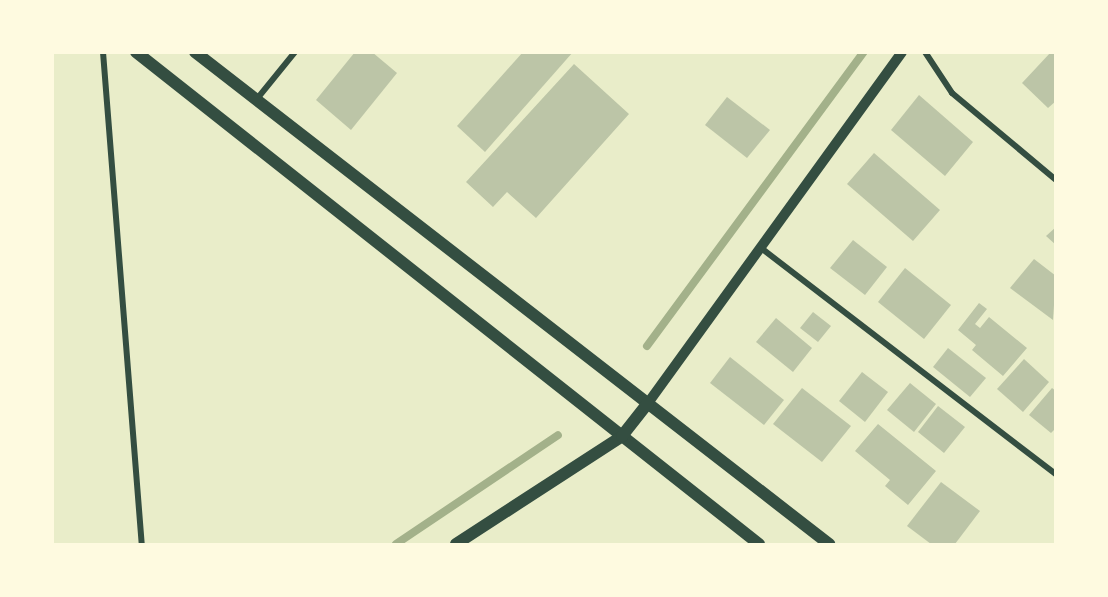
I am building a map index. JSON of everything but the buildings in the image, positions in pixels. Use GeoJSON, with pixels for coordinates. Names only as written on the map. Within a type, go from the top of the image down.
{"type":"FeatureCollection","features":[{"type":"Feature","properties":{"kind":"main road"},"geometry":{"type":"LineString","coordinates":[[136,52],[759,544]]}},
{"type":"Feature","properties":{"kind":"main road"},"geometry":{"type":"LineString","coordinates":[[195,52],[830,544]]}},
{"type":"Feature","properties":{"kind":"main road"},"geometry":{"type":"LineString","coordinates":[[456,544],[622,436],[648,403]]}},
{"type":"Feature","properties":{"kind":"street"},"geometry":{"type":"LineString","coordinates":[[103,52],[142,544]]}},
{"type":"Feature","properties":{"kind":"street"},"geometry":{"type":"LineString","coordinates":[[256,100],[295,52]]}},
{"type":"Feature","properties":{"kind":"street"},"geometry":{"type":"LineString","coordinates":[[648,403],[902,52]]}},
{"type":"Feature","properties":{"kind":"street"},"geometry":{"type":"LineString","coordinates":[[925,52],[952,93],[1056,180]]}},
{"type":"Feature","properties":{"kind":"street"},"geometry":{"type":"LineString","coordinates":[[761,248],[1056,474]]}},
{"type":"Feature","properties":{"kind":"waterway"},"geometry":{"type":"LineString","coordinates":[[647,346],[864,52]]}},
{"type":"Feature","properties":{"kind":"waterway"},"geometry":{"type":"LineString","coordinates":[[396,544],[558,435]]}}]}
